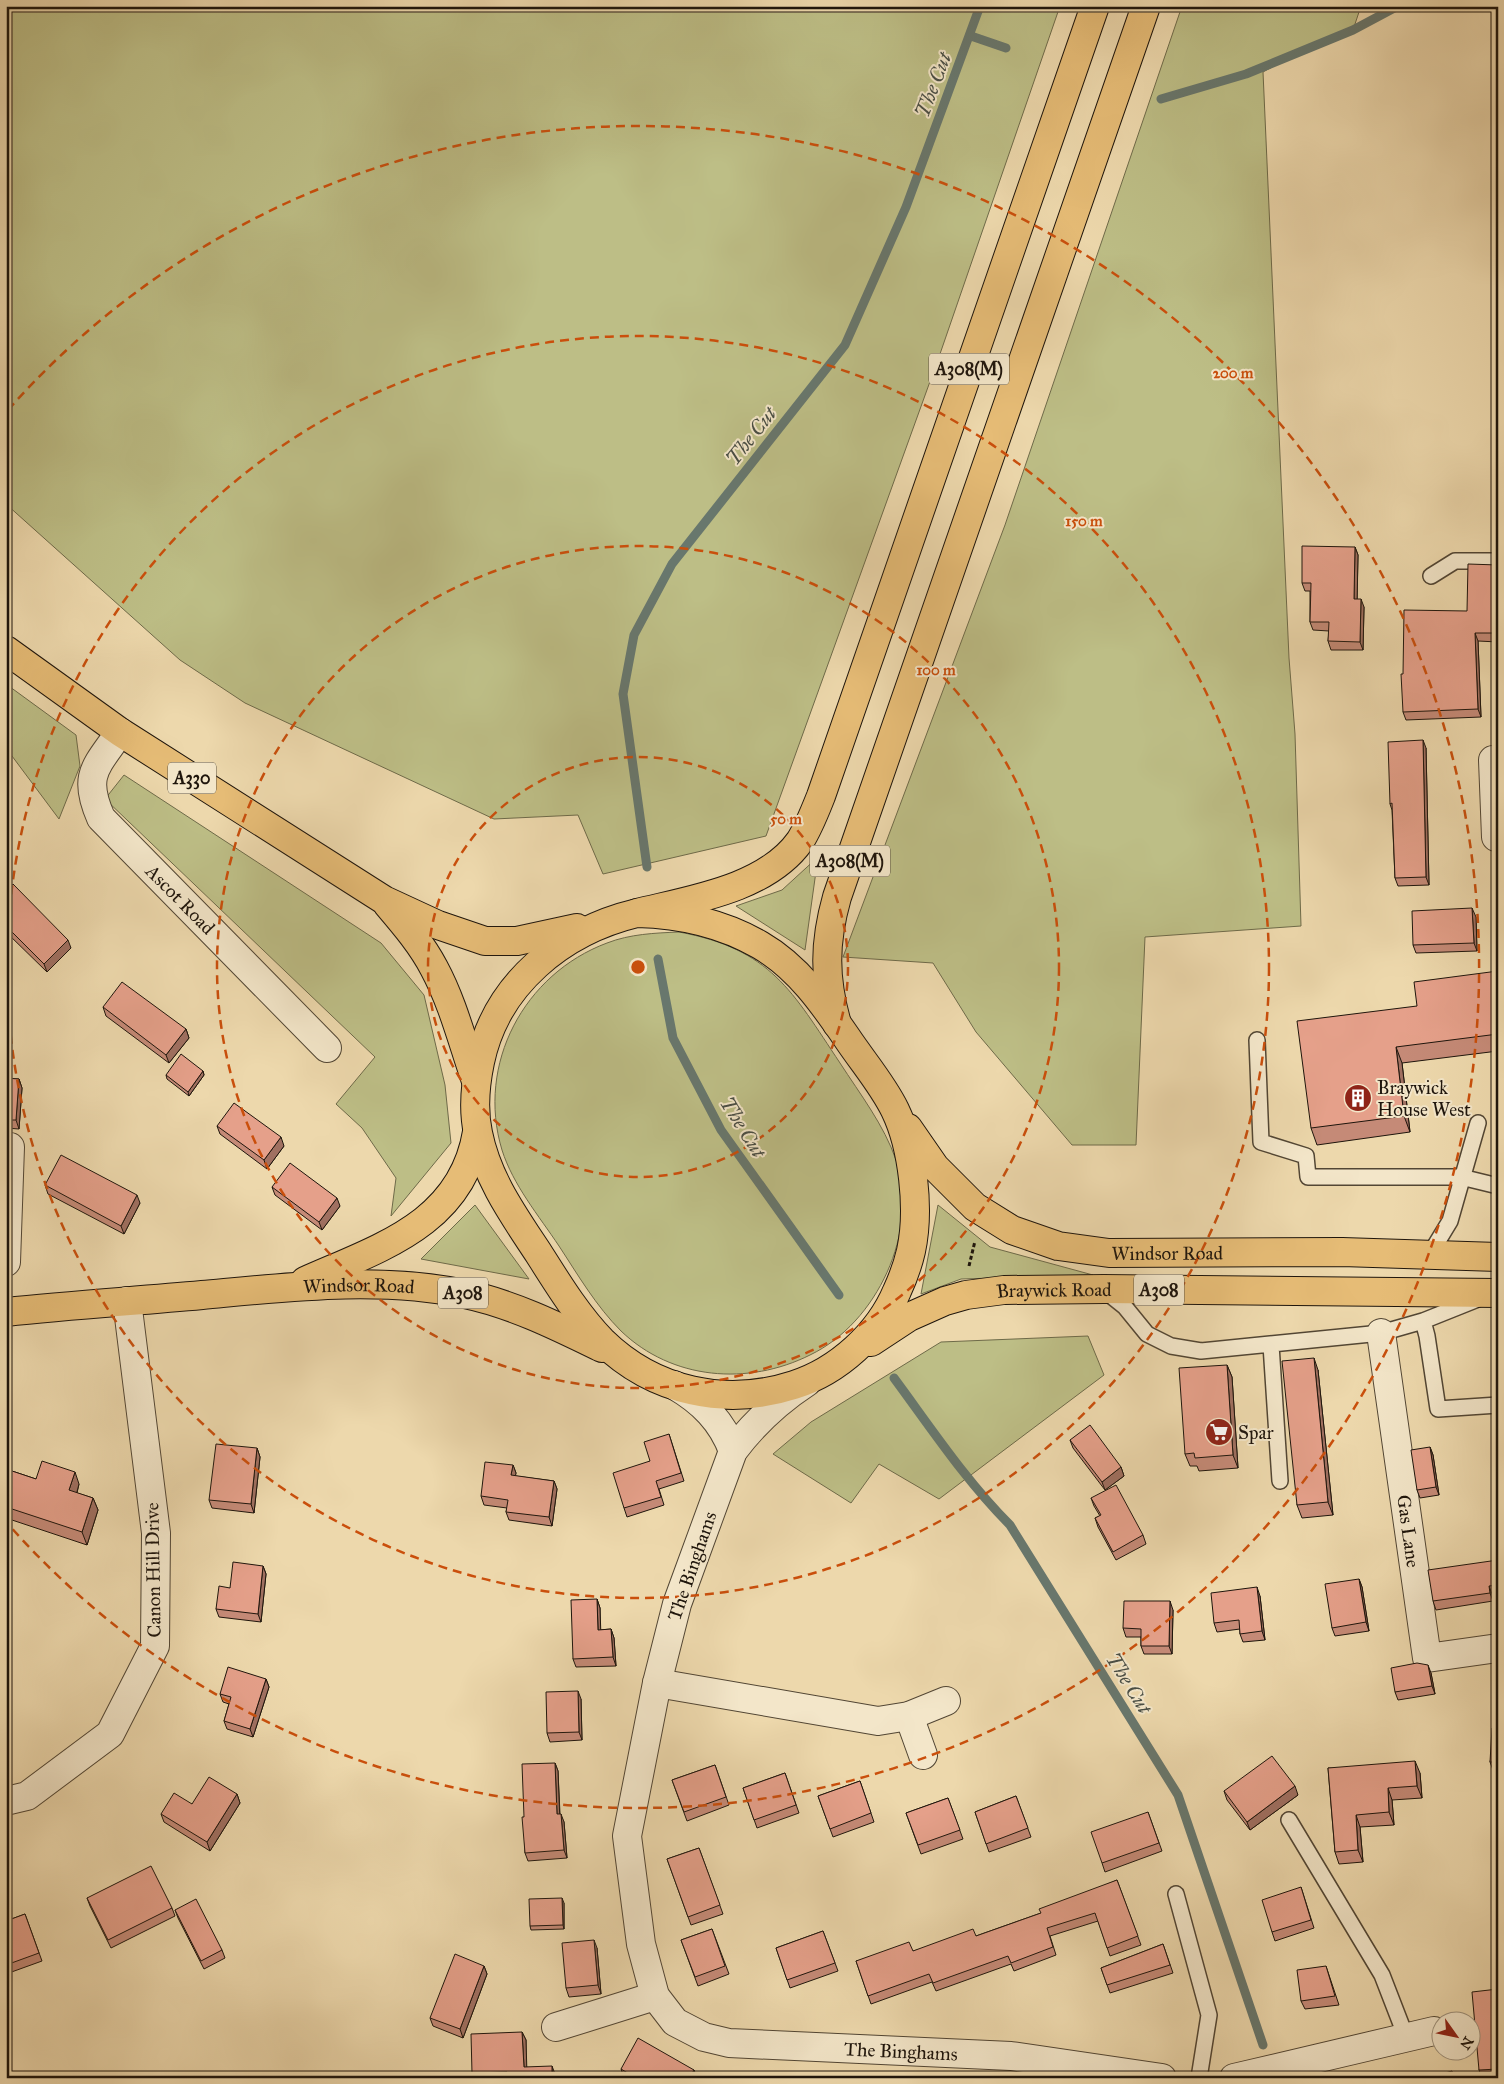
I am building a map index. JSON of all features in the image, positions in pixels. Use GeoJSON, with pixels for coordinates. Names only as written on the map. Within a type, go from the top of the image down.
{"type":"FeatureCollection","features":[{"type":"Feature","properties":{"kind":"main road","name":"A308(M)"},"geometry":{"type":"LineString","coordinates":[[630,915],[720,891],[752,879],[776,865],[788,854],[808,828],[821,796],[1095,6]]}},
{"type":"Feature","properties":{"kind":"main road","name":"A308(M)"},"geometry":{"type":"LineString","coordinates":[[837,1024],[830,994],[827,967],[829,931],[837,897],[1146,6]]}},
{"type":"Feature","properties":{"kind":"main road","name":"A330"},"geometry":{"type":"LineString","coordinates":[[6,650],[120,732],[384,900],[455,931],[485,941],[500,942],[537,937],[630,915]]}},
{"type":"Feature","properties":{"kind":"main road","name":"A330"},"geometry":{"type":"LineString","coordinates":[[384,900],[420,945],[434,968],[444,990],[476,1081]]}},
{"type":"Feature","properties":{"kind":"main road"},"geometry":{"type":"LineString","coordinates":[[630,915],[685,917],[728,930],[760,945],[782,960],[802,978],[837,1024],[894,1108],[907,1146],[914,1196],[915,1224],[912,1251],[894,1298],[880,1320],[830,1368],[786,1388],[756,1394],[727,1396],[709,1394],[674,1385],[622,1358],[582,1318],[508,1207],[495,1183],[485,1158],[477,1132],[475,1108],[476,1081],[482,1052],[492,1022],[506,998],[542,959],[580,933],[630,915]]}},
{"type":"Feature","properties":{"kind":"main road","name":"Windsor Road"},"geometry":{"type":"LineString","coordinates":[[894,1108],[935,1167],[975,1207],[1012,1230],[1058,1246],[1109,1253],[1430,1254],[1498,1257]]}},
{"type":"Feature","properties":{"kind":"main road","name":"Windsor Road"},"geometry":{"type":"LineString","coordinates":[[292,1286],[389,1244],[429,1218],[456,1188],[475,1148],[477,1132]]}},
{"type":"Feature","properties":{"kind":"main road","name":"Windsor Road"},"geometry":{"type":"LineString","coordinates":[[6,1312],[292,1286],[388,1284],[468,1294],[501,1304],[535,1317],[622,1358]]}},
{"type":"Feature","properties":{"kind":"main road","name":"Braywick Road"},"geometry":{"type":"LineString","coordinates":[[830,1368],[909,1317],[944,1301],[966,1295],[1004,1290],[1104,1289],[1496,1293]]}},
{"type":"Feature","properties":{"kind":"street","name":"Ascot Road"},"geometry":{"type":"LineString","coordinates":[[120,732],[96,768],[91,782],[92,798],[101,818],[327,1048]]}},
{"type":"Feature","properties":{"kind":"street"},"geometry":{"type":"LineString","coordinates":[[1493,760],[1496,837]]}},
{"type":"Feature","properties":{"kind":"street"},"geometry":{"type":"LineString","coordinates":[[6,1262],[10,1147]]}},
{"type":"Feature","properties":{"kind":"street","name":"Canon Hill Drive"},"geometry":{"type":"LineString","coordinates":[[6,1801],[27,1796],[110,1734],[155,1646],[156,1533],[127,1301]]}},
{"type":"Feature","properties":{"kind":"street","name":"Gas Lane"},"geometry":{"type":"LineString","coordinates":[[1381,1333],[1427,1658],[1498,1648]]}},
{"type":"Feature","properties":{"kind":"street","name":"The Binghams"},"geometry":{"type":"LineString","coordinates":[[830,1368],[768,1411],[744,1436],[733,1451],[686,1576],[657,1683],[627,1836],[641,1944],[655,1996],[675,2022],[704,2037],[729,2043],[1012,2056],[1162,2078]]}},
{"type":"Feature","properties":{"kind":"street"},"geometry":{"type":"LineString","coordinates":[[674,1385],[694,1398],[712,1414],[722,1426],[733,1451]]}},
{"type":"Feature","properties":{"kind":"street"},"geometry":{"type":"LineString","coordinates":[[657,1683],[878,1721],[910,1716],[946,1701]]}},
{"type":"Feature","properties":{"kind":"street"},"geometry":{"type":"LineString","coordinates":[[910,1716],[923,1755]]}},
{"type":"Feature","properties":{"kind":"street"},"geometry":{"type":"LineString","coordinates":[[556,2027],[655,1996]]}},
{"type":"Feature","properties":{"kind":"street"},"geometry":{"type":"LineString","coordinates":[[1234,2078],[1432,2030]]}},
{"type":"Feature","properties":{"kind":"lane"},"geometry":{"type":"LineString","coordinates":[[1431,576],[1455,561],[1498,561]]}},
{"type":"Feature","properties":{"kind":"lane"},"geometry":{"type":"LineString","coordinates":[[1257,1040],[1261,1142],[1306,1156],[1308,1177],[1461,1177],[1498,1186]]}},
{"type":"Feature","properties":{"kind":"lane"},"geometry":{"type":"LineString","coordinates":[[1430,1254],[1450,1221],[1461,1177],[1478,1123]]}},
{"type":"Feature","properties":{"kind":"lane"},"geometry":{"type":"LineString","coordinates":[[1104,1289],[1125,1307],[1147,1334],[1171,1346],[1201,1351],[1381,1333],[1423,1321],[1496,1293]]}},
{"type":"Feature","properties":{"kind":"lane"},"geometry":{"type":"LineString","coordinates":[[1423,1321],[1438,1409],[1498,1405]]}},
{"type":"Feature","properties":{"kind":"lane"},"geometry":{"type":"LineString","coordinates":[[1271,1345],[1280,1481]]}},
{"type":"Feature","properties":{"kind":"lane"},"geometry":{"type":"LineString","coordinates":[[1288,1820],[1382,1975],[1406,2037]]}},
{"type":"Feature","properties":{"kind":"lane"},"geometry":{"type":"LineString","coordinates":[[1176,1894],[1209,2015],[1200,2078]]}},
{"type":"Feature","properties":{"kind":"path"},"geometry":{"type":"LineString","coordinates":[[967,1272],[978,1233]]}},
{"type":"Feature","properties":{"kind":"green space"},"geometry":{"type":"Polygon","coordinates":[[[6,6],[1060,6],[941,351],[766,836],[603,874],[578,815],[494,819],[245,703],[180,660],[6,504],[6,6]]]}},
{"type":"Feature","properties":{"kind":"green space"},"geometry":{"type":"Polygon","coordinates":[[[1182,6],[1361,6],[1353,30],[1301,51],[1263,72],[1289,658],[1295,734],[1301,926],[1145,937],[1136,1145],[1072,1145],[976,1032],[933,963],[843,957],[1005,525],[1182,6]]]}},
{"type":"Feature","properties":{"kind":"green space"},"geometry":{"type":"Polygon","coordinates":[[[6,684],[76,735],[80,766],[59,819],[6,748],[6,684]]]}},
{"type":"Feature","properties":{"kind":"green space"},"geometry":{"type":"Polygon","coordinates":[[[124,775],[381,943],[424,995],[445,1085],[451,1143],[391,1216],[396,1178],[362,1128],[336,1104],[375,1057],[105,799],[124,775]]]}},
{"type":"Feature","properties":{"kind":"green space"},"geometry":{"type":"Polygon","coordinates":[[[818,857],[805,950],[736,906],[782,890],[818,857]]]}},
{"type":"Feature","properties":{"kind":"green space"},"geometry":{"type":"Polygon","coordinates":[[[679,932],[710,940],[736,950],[758,962],[792,994],[823,1037],[885,1134],[896,1160],[902,1187],[902,1216],[897,1244],[887,1272],[873,1298],[855,1321],[834,1340],[810,1355],[786,1365],[761,1371],[736,1374],[711,1373],[687,1368],[663,1360],[641,1347],[621,1331],[588,1290],[520,1188],[502,1150],[496,1118],[496,1086],[502,1055],[514,1026],[530,999],[552,976],[578,957],[607,943],[634,936],[679,932]]]}},
{"type":"Feature","properties":{"kind":"green space"},"geometry":{"type":"Polygon","coordinates":[[[475,1205],[529,1279],[421,1259],[475,1205]]]}},
{"type":"Feature","properties":{"kind":"green space"},"geometry":{"type":"Polygon","coordinates":[[[938,1205],[990,1247],[1093,1275],[961,1279],[921,1294],[938,1205]]]}},
{"type":"Feature","properties":{"kind":"green space"},"geometry":{"type":"Polygon","coordinates":[[[1088,1336],[1104,1375],[939,1499],[879,1464],[851,1503],[773,1454],[811,1422],[941,1342],[1088,1336]]]}},
{"type":"Feature","properties":{"kind":"building"},"geometry":{"type":"Polygon","coordinates":[[[1302,546],[1355,547],[1354,599],[1361,599],[1360,642],[1328,641],[1329,622],[1310,622],[1311,583],[1302,583],[1302,546]]]}},
{"type":"Feature","properties":{"kind":"building"},"geometry":{"type":"Polygon","coordinates":[[[1468,564],[1498,565],[1498,633],[1475,633],[1478,709],[1403,712],[1401,674],[1403,674],[1404,610],[1467,611],[1468,564]]]}},
{"type":"Feature","properties":{"kind":"building"},"geometry":{"type":"Polygon","coordinates":[[[1423,740],[1426,877],[1395,878],[1388,742],[1423,740]]]}},
{"type":"Feature","properties":{"kind":"building"},"geometry":{"type":"Polygon","coordinates":[[[13,884],[68,940],[44,964],[6,926],[6,891],[13,884]]]}},
{"type":"Feature","properties":{"kind":"building"},"geometry":{"type":"Polygon","coordinates":[[[1472,908],[1474,943],[1413,945],[1412,911],[1472,908]]]}},
{"type":"Feature","properties":{"kind":"building","name":"Braywick House West"},"geometry":{"type":"Polygon","coordinates":[[[1498,971],[1498,1034],[1396,1047],[1404,1116],[1311,1128],[1297,1021],[1417,1006],[1414,982],[1498,971]]]}},
{"type":"Feature","properties":{"kind":"building"},"geometry":{"type":"Polygon","coordinates":[[[122,982],[186,1029],[166,1055],[103,1007],[122,982]]]}},
{"type":"Feature","properties":{"kind":"building"},"geometry":{"type":"Polygon","coordinates":[[[181,1054],[203,1071],[188,1092],[166,1075],[181,1054]]]}},
{"type":"Feature","properties":{"kind":"building"},"geometry":{"type":"Polygon","coordinates":[[[6,1078],[19,1079],[16,1120],[6,1120],[6,1078]]]}},
{"type":"Feature","properties":{"kind":"building"},"geometry":{"type":"Polygon","coordinates":[[[234,1103],[281,1137],[264,1160],[217,1126],[234,1103]]]}},
{"type":"Feature","properties":{"kind":"building"},"geometry":{"type":"Polygon","coordinates":[[[61,1155],[137,1195],[121,1226],[45,1185],[61,1155]]]}},
{"type":"Feature","properties":{"kind":"building"},"geometry":{"type":"Polygon","coordinates":[[[290,1163],[337,1198],[319,1222],[272,1187],[290,1163]]]}},
{"type":"Feature","properties":{"kind":"building"},"geometry":{"type":"Polygon","coordinates":[[[1314,1358],[1328,1502],[1297,1505],[1282,1361],[1314,1358]]]}},
{"type":"Feature","properties":{"kind":"building"},"geometry":{"type":"Polygon","coordinates":[[[1227,1365],[1233,1455],[1195,1458],[1194,1453],[1185,1454],[1179,1368],[1227,1365]]]}},
{"type":"Feature","properties":{"kind":"building"},"geometry":{"type":"Polygon","coordinates":[[[1090,1425],[1121,1467],[1102,1482],[1070,1440],[1090,1425]]]}},
{"type":"Feature","properties":{"kind":"building"},"geometry":{"type":"Polygon","coordinates":[[[669,1434],[681,1473],[656,1481],[661,1497],[624,1508],[613,1473],[650,1461],[644,1442],[669,1434]]]}},
{"type":"Feature","properties":{"kind":"building"},"geometry":{"type":"Polygon","coordinates":[[[216,1444],[257,1448],[251,1504],[209,1500],[216,1444]]]}},
{"type":"Feature","properties":{"kind":"building"},"geometry":{"type":"Polygon","coordinates":[[[1430,1447],[1436,1487],[1417,1490],[1411,1450],[1430,1447]]]}},
{"type":"Feature","properties":{"kind":"building"},"geometry":{"type":"Polygon","coordinates":[[[42,1461],[75,1472],[69,1490],[93,1498],[82,1532],[6,1507],[6,1469],[36,1479],[42,1461]]]}},
{"type":"Feature","properties":{"kind":"building"},"geometry":{"type":"Polygon","coordinates":[[[485,1462],[513,1465],[511,1475],[554,1481],[549,1517],[506,1512],[508,1500],[481,1496],[485,1462]]]}},
{"type":"Feature","properties":{"kind":"building"},"geometry":{"type":"Polygon","coordinates":[[[1116,1485],[1143,1535],[1113,1552],[1095,1518],[1101,1515],[1091,1498],[1116,1485]]]}},
{"type":"Feature","properties":{"kind":"building"},"geometry":{"type":"Polygon","coordinates":[[[1498,1560],[1498,1585],[1489,1586],[1490,1593],[1433,1601],[1428,1570],[1498,1560]]]}},
{"type":"Feature","properties":{"kind":"building"},"geometry":{"type":"Polygon","coordinates":[[[233,1562],[263,1566],[258,1614],[216,1609],[219,1586],[230,1588],[233,1562]]]}},
{"type":"Feature","properties":{"kind":"building"},"geometry":{"type":"Polygon","coordinates":[[[1359,1579],[1366,1622],[1332,1628],[1325,1584],[1359,1579]]]}},
{"type":"Feature","properties":{"kind":"building"},"geometry":{"type":"Polygon","coordinates":[[[1257,1587],[1262,1631],[1240,1634],[1239,1620],[1214,1623],[1211,1593],[1257,1587]]]}},
{"type":"Feature","properties":{"kind":"building"},"geometry":{"type":"Polygon","coordinates":[[[597,1599],[598,1630],[611,1629],[613,1657],[573,1659],[571,1600],[597,1599]]]}},
{"type":"Feature","properties":{"kind":"building"},"geometry":{"type":"Polygon","coordinates":[[[1124,1601],[1170,1601],[1169,1646],[1141,1646],[1141,1629],[1123,1628],[1124,1601]]]}},
{"type":"Feature","properties":{"kind":"building"},"geometry":{"type":"Polygon","coordinates":[[[1417,1663],[1428,1665],[1432,1686],[1395,1692],[1391,1668],[1417,1663]]]}},
{"type":"Feature","properties":{"kind":"building"},"geometry":{"type":"Polygon","coordinates":[[[228,1667],[266,1679],[250,1729],[224,1721],[231,1697],[220,1694],[228,1667]]]}},
{"type":"Feature","properties":{"kind":"building"},"geometry":{"type":"Polygon","coordinates":[[[578,1691],[579,1732],[547,1733],[546,1692],[578,1691]]]}},
{"type":"Feature","properties":{"kind":"building"},"geometry":{"type":"Polygon","coordinates":[[[1492,1728],[1498,1728],[1498,1762],[1490,1762],[1492,1728]]]}},
{"type":"Feature","properties":{"kind":"building"},"geometry":{"type":"Polygon","coordinates":[[[1272,1756],[1295,1786],[1247,1822],[1224,1791],[1272,1756]]]}},
{"type":"Feature","properties":{"kind":"building"},"geometry":{"type":"Polygon","coordinates":[[[1415,1761],[1417,1786],[1388,1788],[1389,1812],[1356,1815],[1358,1850],[1335,1852],[1328,1768],[1415,1761]]]}},
{"type":"Feature","properties":{"kind":"building"},"geometry":{"type":"Polygon","coordinates":[[[555,1763],[557,1814],[561,1814],[564,1850],[525,1853],[522,1817],[524,1817],[522,1764],[555,1763]]]}},
{"type":"Feature","properties":{"kind":"building"},"geometry":{"type":"Polygon","coordinates":[[[715,1765],[726,1797],[684,1812],[672,1780],[715,1765]]]}},
{"type":"Feature","properties":{"kind":"building"},"geometry":{"type":"Polygon","coordinates":[[[785,1773],[796,1805],[754,1820],[743,1788],[785,1773]]]}},
{"type":"Feature","properties":{"kind":"building"},"geometry":{"type":"Polygon","coordinates":[[[209,1777],[237,1794],[207,1842],[161,1814],[174,1793],[192,1804],[209,1777]]]}},
{"type":"Feature","properties":{"kind":"building"},"geometry":{"type":"Polygon","coordinates":[[[860,1781],[871,1813],[830,1829],[818,1796],[860,1781]]]}},
{"type":"Feature","properties":{"kind":"building"},"geometry":{"type":"Polygon","coordinates":[[[1016,1796],[1028,1828],[986,1844],[975,1812],[1016,1796]]]}},
{"type":"Feature","properties":{"kind":"building"},"geometry":{"type":"Polygon","coordinates":[[[948,1798],[960,1830],[918,1845],[906,1813],[948,1798]]]}},
{"type":"Feature","properties":{"kind":"building"},"geometry":{"type":"Polygon","coordinates":[[[1148,1812],[1159,1843],[1102,1863],[1091,1832],[1148,1812]]]}},
{"type":"Feature","properties":{"kind":"building"},"geometry":{"type":"Polygon","coordinates":[[[699,1848],[720,1905],[688,1917],[667,1859],[699,1848]]]}},
{"type":"Feature","properties":{"kind":"building"},"geometry":{"type":"Polygon","coordinates":[[[151,1866],[172,1908],[108,1940],[87,1898],[151,1866]]]}},
{"type":"Feature","properties":{"kind":"building"},"geometry":{"type":"Polygon","coordinates":[[[1117,1880],[1138,1936],[1107,1948],[1095,1913],[1047,1928],[1053,1947],[1011,1963],[1008,1956],[933,1983],[929,1974],[868,1996],[856,1961],[909,1942],[913,1951],[973,1929],[976,1936],[1041,1913],[1039,1909],[1117,1880]]]}},
{"type":"Feature","properties":{"kind":"building"},"geometry":{"type":"Polygon","coordinates":[[[1301,1887],[1311,1920],[1272,1932],[1262,1900],[1301,1887]]]}},
{"type":"Feature","properties":{"kind":"building"},"geometry":{"type":"Polygon","coordinates":[[[562,1898],[563,1925],[530,1926],[529,1899],[562,1898]]]}},
{"type":"Feature","properties":{"kind":"building"},"geometry":{"type":"Polygon","coordinates":[[[196,1899],[222,1950],[201,1961],[175,1910],[196,1899]]]}},
{"type":"Feature","properties":{"kind":"building"},"geometry":{"type":"Polygon","coordinates":[[[25,1914],[39,1953],[6,1965],[6,1921],[25,1914]]]}},
{"type":"Feature","properties":{"kind":"building"},"geometry":{"type":"Polygon","coordinates":[[[712,1929],[725,1966],[695,1977],[681,1940],[712,1929]]]}},
{"type":"Feature","properties":{"kind":"building"},"geometry":{"type":"Polygon","coordinates":[[[823,1931],[835,1963],[787,1980],[776,1948],[823,1931]]]}},
{"type":"Feature","properties":{"kind":"building"},"geometry":{"type":"Polygon","coordinates":[[[594,1940],[598,1985],[566,1988],[562,1943],[594,1940]]]}},
{"type":"Feature","properties":{"kind":"building"},"geometry":{"type":"Polygon","coordinates":[[[1163,1944],[1170,1965],[1107,1985],[1101,1968],[1163,1944]]]}},
{"type":"Feature","properties":{"kind":"building"},"geometry":{"type":"Polygon","coordinates":[[[455,1954],[484,1966],[460,2029],[430,2018],[455,1954]]]}},
{"type":"Feature","properties":{"kind":"building"},"geometry":{"type":"Polygon","coordinates":[[[1326,1966],[1335,1996],[1301,2001],[1297,1970],[1326,1966]]]}},
{"type":"Feature","properties":{"kind":"building"},"geometry":{"type":"Polygon","coordinates":[[[1498,1989],[1498,2069],[1479,2070],[1478,2062],[1482,2062],[1482,2012],[1474,2012],[1472,1992],[1498,1989]]]}},
{"type":"Feature","properties":{"kind":"building"},"geometry":{"type":"Polygon","coordinates":[[[522,2032],[524,2067],[552,2066],[552,2078],[508,2078],[507,2072],[472,2073],[471,2034],[522,2032]]]}},
{"type":"Feature","properties":{"kind":"building"},"geometry":{"type":"Polygon","coordinates":[[[638,2038],[694,2070],[689,2078],[636,2078],[621,2069],[638,2038]]]}},
{"type":"Feature","properties":{"kind":"building"},"geometry":{"type":"Polygon","coordinates":[[[1452,2071],[1454,2078],[1428,2078],[1452,2071]]]}},
{"type":"Feature","properties":{"kind":"waterway","name":"The Cut"},"geometry":{"type":"LineString","coordinates":[[647,867],[623,694],[634,635],[672,564],[845,345],[906,207],[980,6]]}},
{"type":"Feature","properties":{"kind":"waterway"},"geometry":{"type":"LineString","coordinates":[[1161,99],[1246,74],[1353,30],[1398,6]]}},
{"type":"Feature","properties":{"kind":"waterway","name":"The Cut"},"geometry":{"type":"LineString","coordinates":[[971,36],[1006,48]]}},
{"type":"Feature","properties":{"kind":"waterway","name":"The Cut"},"geometry":{"type":"LineString","coordinates":[[658,959],[673,1038],[721,1130],[839,1295]]}},
{"type":"Feature","properties":{"kind":"waterway","name":"The Cut"},"geometry":{"type":"LineString","coordinates":[[894,1378],[964,1472],[1010,1525],[1178,1795],[1263,2045]]}},
{"type":"Feature","properties":{"kind":"place","name":"Braywick House West"},"geometry":{"type":"Point","coordinates":[1358,1098]}},
{"type":"Feature","properties":{"kind":"place","name":"Spar"},"geometry":{"type":"Point","coordinates":[1219,1432]}}]}
